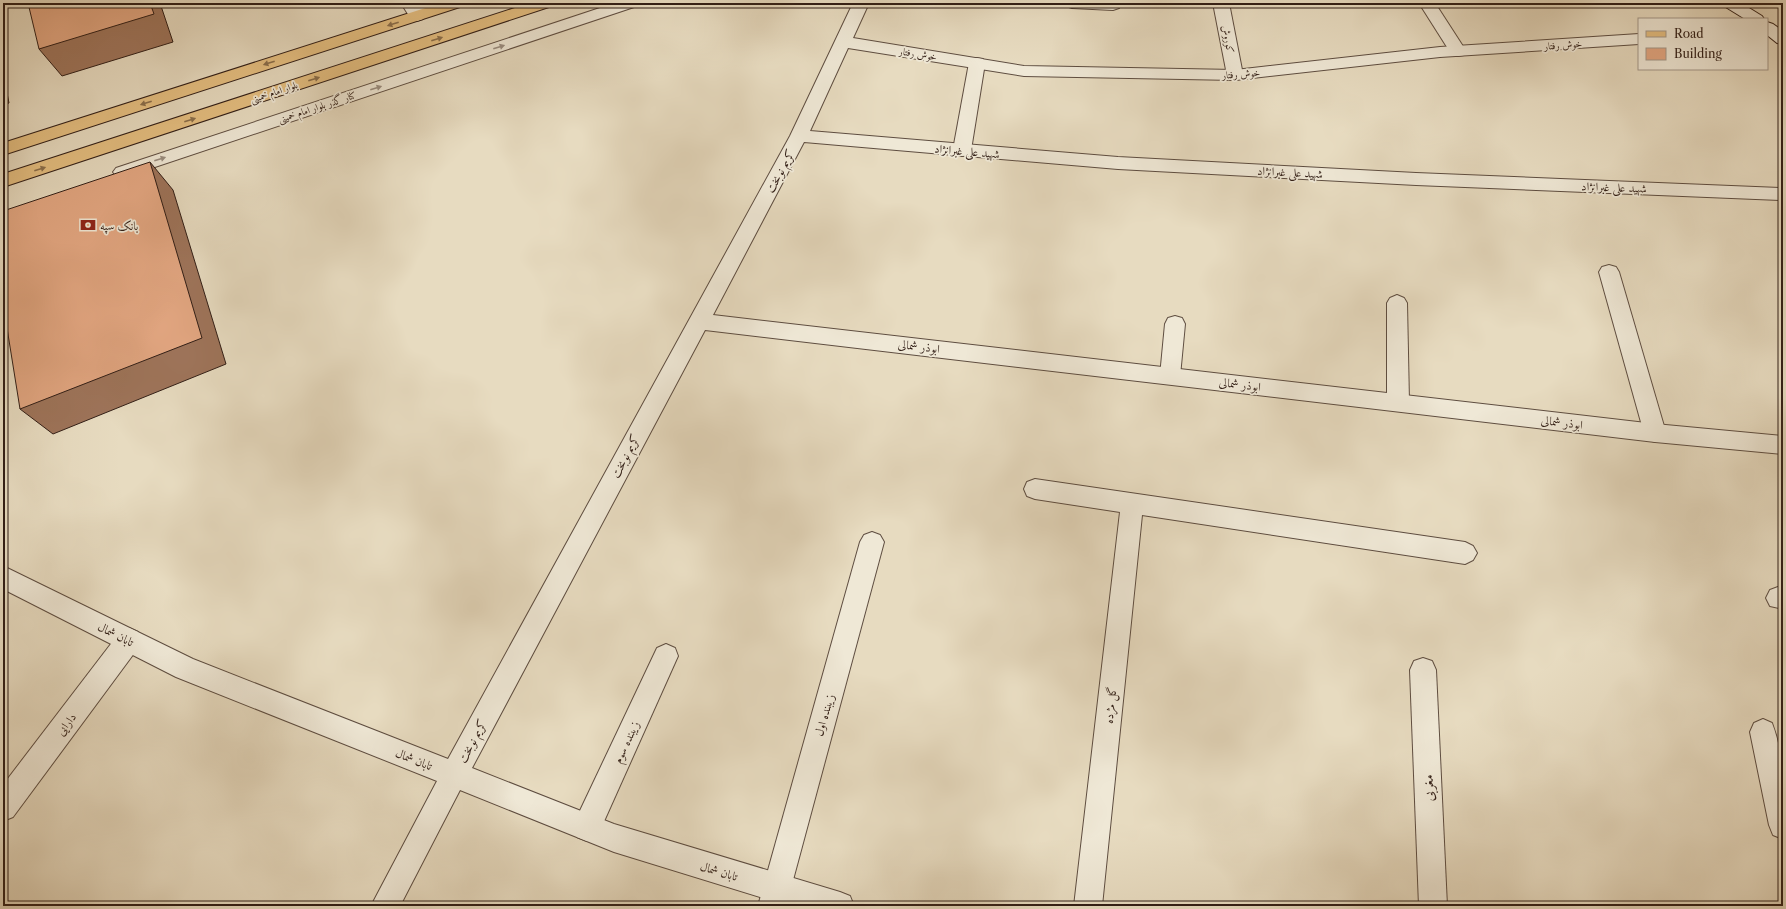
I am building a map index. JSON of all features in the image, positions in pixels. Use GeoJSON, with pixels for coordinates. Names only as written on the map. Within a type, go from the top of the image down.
{"type":"FeatureCollection","features":[{"type":"Feature","properties":{"kind":"main road"},"geometry":{"type":"LineString","coordinates":[[3,149],[413,10],[457,3]]}},
{"type":"Feature","properties":{"kind":"main road","name":"بلوار امام خمینی"},"geometry":{"type":"LineString","coordinates":[[3,181],[546,3]]}},
{"type":"Feature","properties":{"kind":"street"},"geometry":{"type":"LineString","coordinates":[[413,10],[428,3]]}},
{"type":"Feature","properties":{"kind":"street","name":"کنار گذر بلوار امام خمینی"},"geometry":{"type":"LineString","coordinates":[[108,177],[631,3]]}},
{"type":"Feature","properties":{"kind":"street","name":"کریم نوبخت"},"geometry":{"type":"LineString","coordinates":[[385,906],[698,320],[799,136],[861,3]]}},
{"type":"Feature","properties":{"kind":"street"},"geometry":{"type":"LineString","coordinates":[[1072,3],[1113,5]]}},
{"type":"Feature","properties":{"kind":"street","name":"کوروش"},"geometry":{"type":"LineString","coordinates":[[1220,3],[1235,75]]}},
{"type":"Feature","properties":{"kind":"street"},"geometry":{"type":"LineString","coordinates":[[1426,3],[1458,51]]}},
{"type":"Feature","properties":{"kind":"street"},"geometry":{"type":"LineString","coordinates":[[1730,3],[1754,18]]}},
{"type":"Feature","properties":{"kind":"street"},"geometry":{"type":"LineString","coordinates":[[1768,28],[1783,39]]}},
{"type":"Feature","properties":{"kind":"street","name":"خوش رفتار"},"geometry":{"type":"LineString","coordinates":[[844,42],[1024,71],[1235,75],[1458,51],[1638,39]]}},
{"type":"Feature","properties":{"kind":"street"},"geometry":{"type":"LineString","coordinates":[[962,150],[977,63]]}},
{"type":"Feature","properties":{"kind":"street","name":"شهید علی غبرانژاد"},"geometry":{"type":"LineString","coordinates":[[799,136],[1118,163],[1424,179],[1783,194]]}},
{"type":"Feature","properties":{"kind":"street"},"geometry":{"type":"LineString","coordinates":[[1609,272],[1655,433]]}},
{"type":"Feature","properties":{"kind":"street"},"geometry":{"type":"LineString","coordinates":[[1397,303],[1398,402]]}},
{"type":"Feature","properties":{"kind":"street","name":"ابوذر شمالی"},"geometry":{"type":"LineString","coordinates":[[698,320],[1655,433],[1783,445]]}},
{"type":"Feature","properties":{"kind":"street"},"geometry":{"type":"LineString","coordinates":[[1170,376],[1175,324]]}},
{"type":"Feature","properties":{"kind":"street"},"geometry":{"type":"LineString","coordinates":[[1034,489],[1465,553]]}},
{"type":"Feature","properties":{"kind":"street","name":"گل مژده"},"geometry":{"type":"LineString","coordinates":[[1088,906],[1132,504]]}},
{"type":"Feature","properties":{"kind":"street","name":"زیبنده اول"},"geometry":{"type":"LineString","coordinates":[[774,897],[872,542]]}},
{"type":"Feature","properties":{"kind":"street","name":"تابان شمال"},"geometry":{"type":"LineString","coordinates":[[3,577],[185,668],[586,827],[774,897],[840,906]]}},
{"type":"Feature","properties":{"kind":"street","name":"دارایی"},"geometry":{"type":"LineString","coordinates":[[3,807],[129,640]]}},
{"type":"Feature","properties":{"kind":"street","name":"زیبنده سوم"},"geometry":{"type":"LineString","coordinates":[[586,827],[666,656]]}},
{"type":"Feature","properties":{"kind":"street","name":"مغربی"},"geometry":{"type":"LineString","coordinates":[[1423,670],[1433,906]]}},
{"type":"Feature","properties":{"kind":"street"},"geometry":{"type":"LineString","coordinates":[[1764,732],[1783,825]]}},
{"type":"Feature","properties":{"kind":"building"},"geometry":{"type":"Polygon","coordinates":[[[28,3],[150,3],[154,14],[39,49],[28,3]]]}},
{"type":"Feature","properties":{"kind":"building"},"geometry":{"type":"Polygon","coordinates":[[[150,162],[202,338],[20,409],[3,303],[3,211],[150,162]]]}},
{"type":"Feature","properties":{"kind":"place","name":"بانک سپه"},"geometry":{"type":"Point","coordinates":[88,225]}}]}
